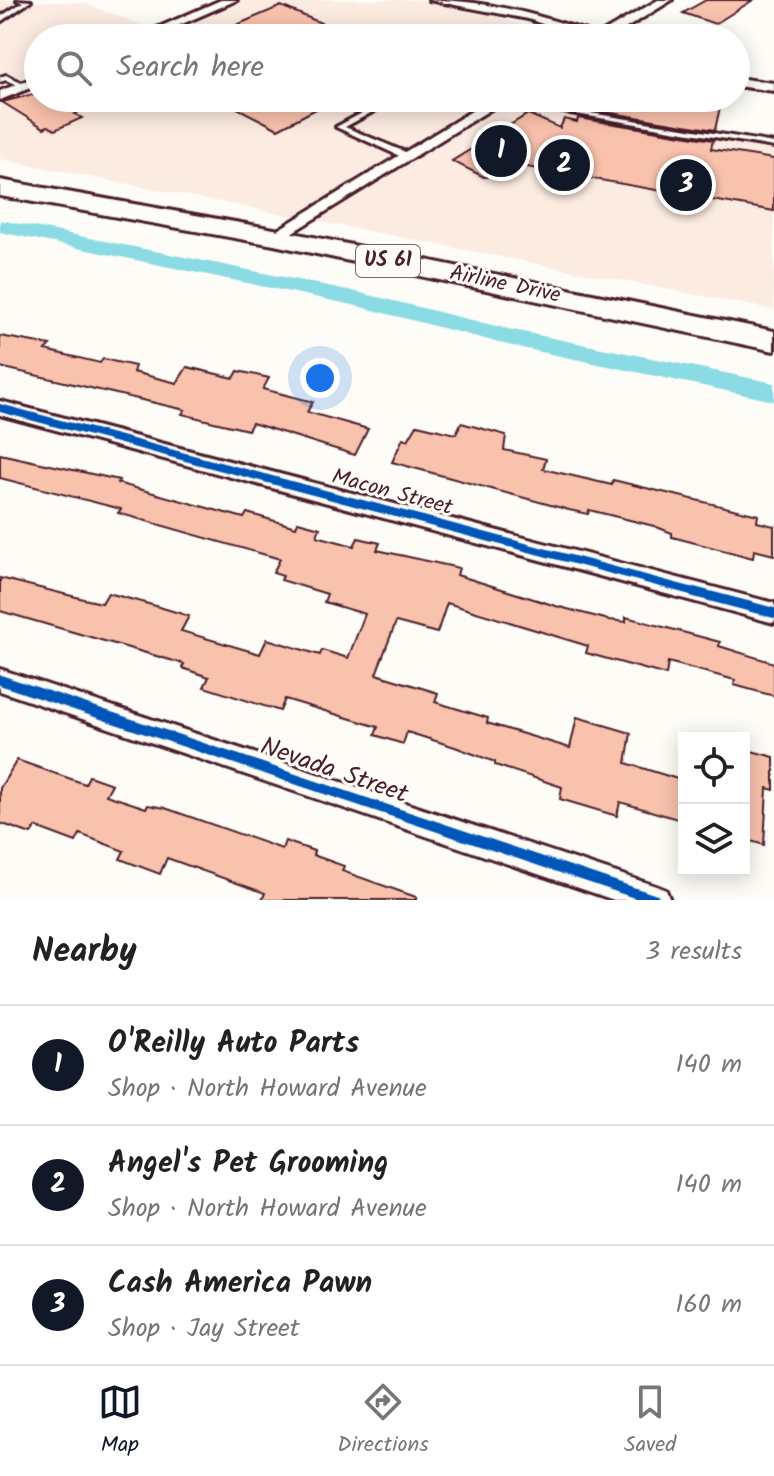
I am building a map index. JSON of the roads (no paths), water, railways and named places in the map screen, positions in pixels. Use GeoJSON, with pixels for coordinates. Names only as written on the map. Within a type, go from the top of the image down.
{"type":"FeatureCollection","features":[{"type":"Feature","properties":{"kind":"highway","name":"Airline Drive"},"geometry":{"type":"LineString","coordinates":[[0,171],[774,341]]}},
{"type":"Feature","properties":{"kind":"highway","name":"Airline Drive"},"geometry":{"type":"LineString","coordinates":[[0,188],[283,232],[774,325]]}},
{"type":"Feature","properties":{"kind":"street"},"geometry":{"type":"LineString","coordinates":[[174,24],[231,0]]}},
{"type":"Feature","properties":{"kind":"street"},"geometry":{"type":"LineString","coordinates":[[435,0],[530,16],[554,24]]}},
{"type":"Feature","properties":{"kind":"street"},"geometry":{"type":"LineString","coordinates":[[625,24],[666,0]]}},
{"type":"Feature","properties":{"kind":"street"},"geometry":{"type":"LineString","coordinates":[[750,84],[774,87]]}},
{"type":"Feature","properties":{"kind":"street"},"geometry":{"type":"LineString","coordinates":[[0,96],[23,86]]}},
{"type":"Feature","properties":{"kind":"street"},"geometry":{"type":"LineString","coordinates":[[283,232],[480,112]]}},
{"type":"Feature","properties":{"kind":"street","name":"Macon Street"},"geometry":{"type":"LineString","coordinates":[[0,408],[774,613]]}},
{"type":"Feature","properties":{"kind":"street","name":"Nevada Street"},"geometry":{"type":"LineString","coordinates":[[0,680],[656,900]]}},
{"type":"Feature","properties":{"kind":"lane"},"geometry":{"type":"LineString","coordinates":[[0,20],[28,1],[20,0]]}},
{"type":"Feature","properties":{"kind":"lane"},"geometry":{"type":"LineString","coordinates":[[3,78],[23,86]]}},
{"type":"Feature","properties":{"kind":"lane"},"geometry":{"type":"LineString","coordinates":[[368,112],[339,127],[407,156]]}},
{"type":"Feature","properties":{"kind":"lane"},"geometry":{"type":"LineString","coordinates":[[578,112],[774,145]]}},
{"type":"Feature","properties":{"kind":"waterway"},"geometry":{"type":"LineString","coordinates":[[0,226],[353,298],[508,337],[774,392]]}},
{"type":"Feature","properties":{"kind":"place","name":"O'Reilly Auto Parts"},"geometry":{"type":"Point","coordinates":[501,151]}},
{"type":"Feature","properties":{"kind":"place","name":"Angel's Pet Grooming"},"geometry":{"type":"Point","coordinates":[564,165]}},
{"type":"Feature","properties":{"kind":"place","name":"Cash America Pawn"},"geometry":{"type":"Point","coordinates":[686,185]}}]}
